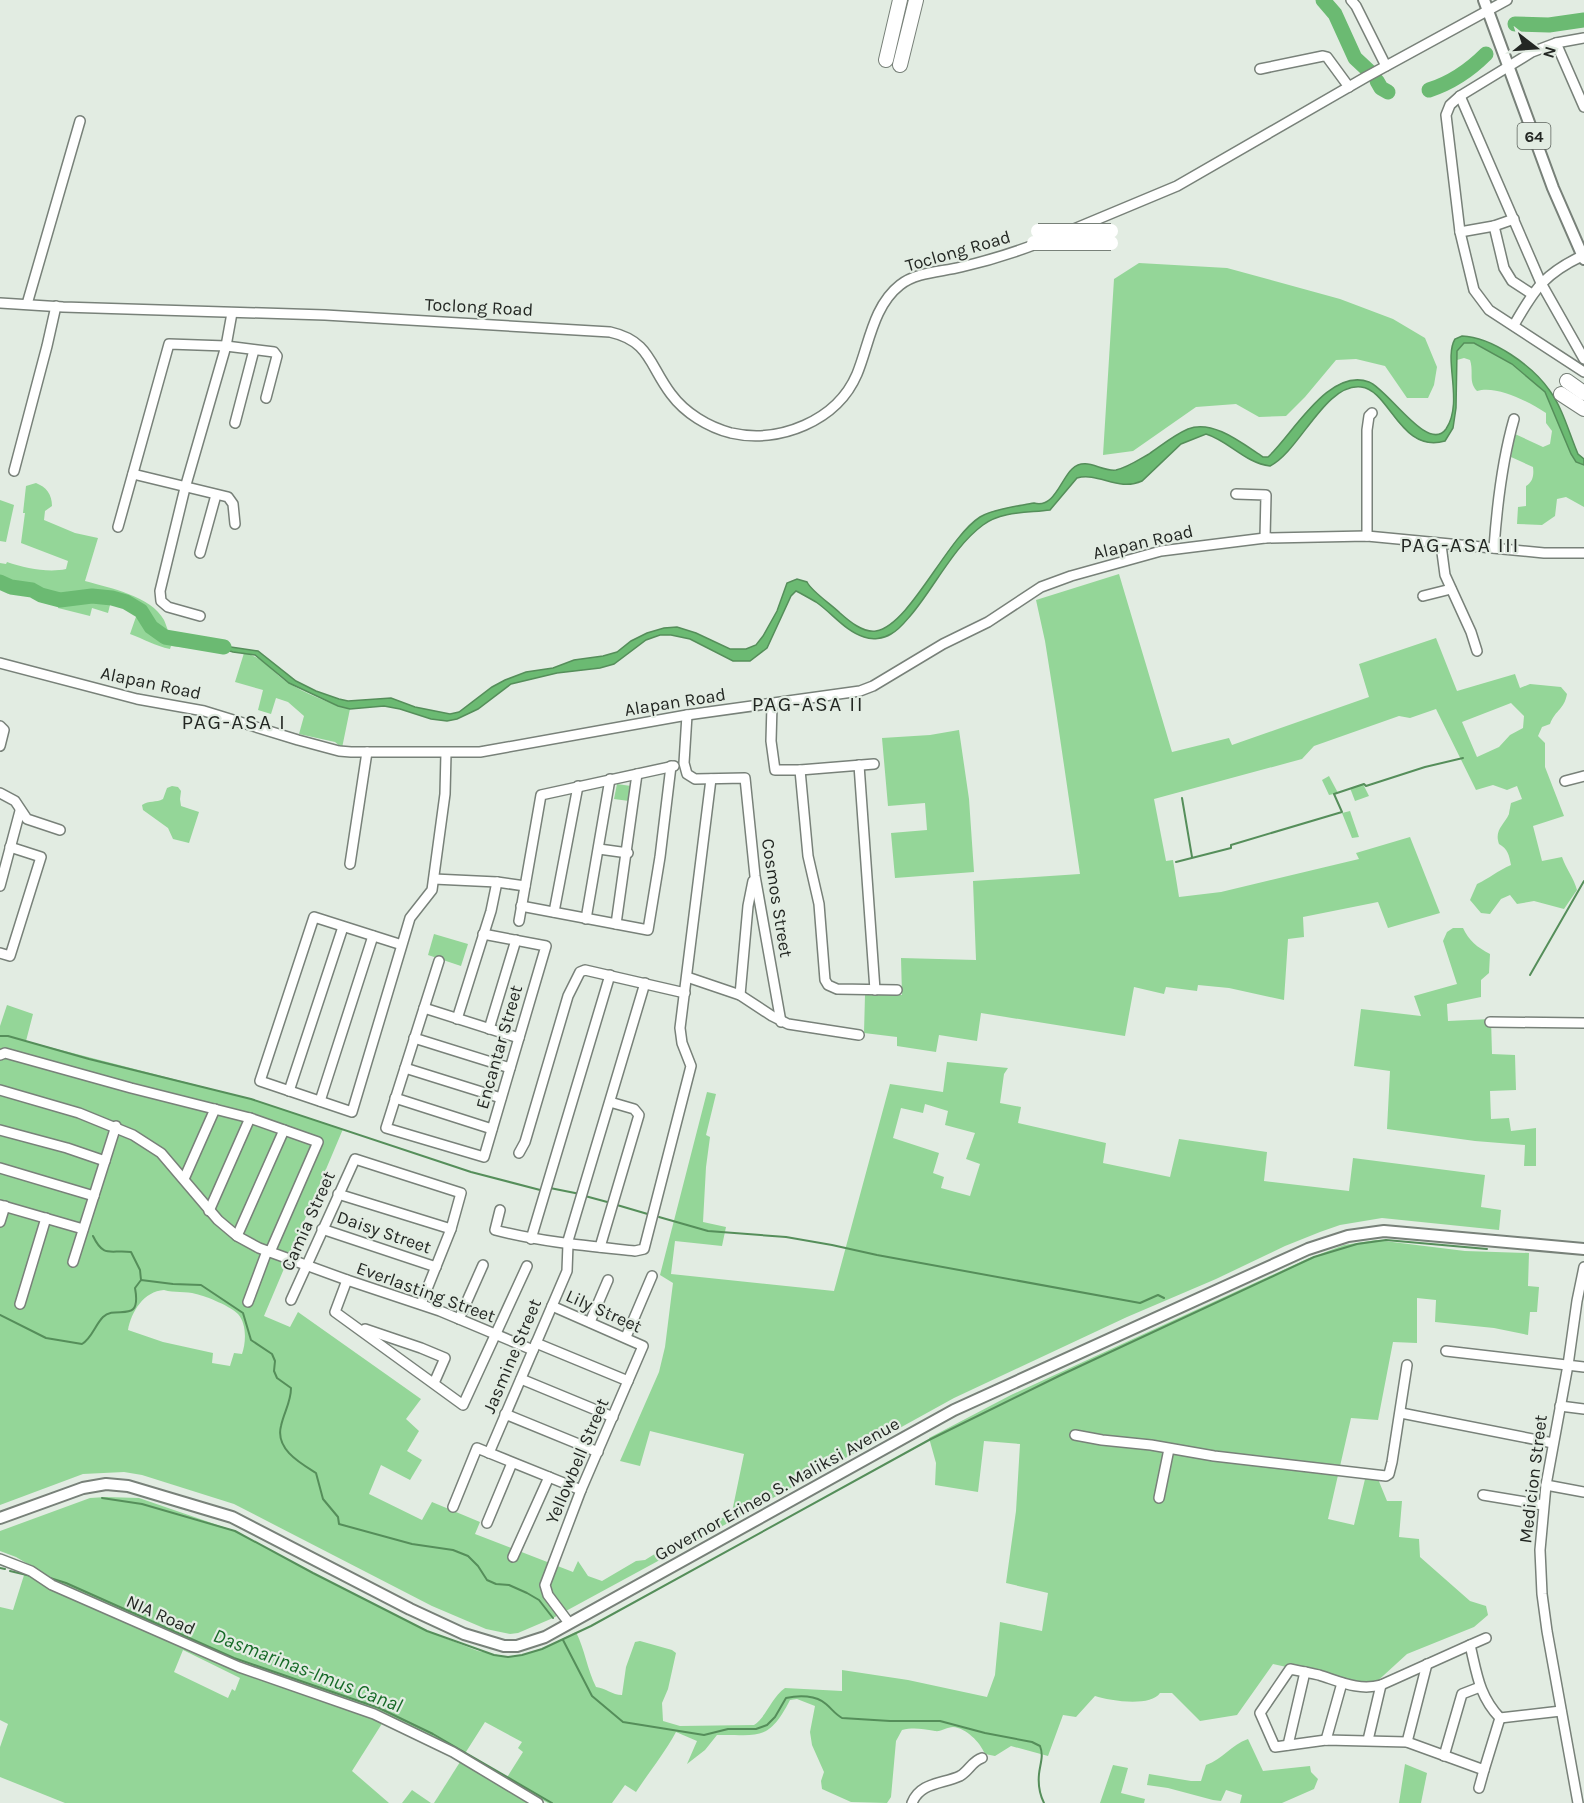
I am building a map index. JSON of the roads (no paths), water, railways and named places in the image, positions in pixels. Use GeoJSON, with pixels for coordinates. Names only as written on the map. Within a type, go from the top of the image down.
{"type":"FeatureCollection","features":[{"type":"Feature","properties":{"kind":"highway"},"geometry":{"type":"LineString","coordinates":[[886,60],[900,0]]}},
{"type":"Feature","properties":{"kind":"highway"},"geometry":{"type":"LineString","coordinates":[[900,65],[916,0]]}},
{"type":"Feature","properties":{"kind":"highway"},"geometry":{"type":"LineString","coordinates":[[1036,237],[1111,237]]}},
{"type":"Feature","properties":{"kind":"highway"},"geometry":{"type":"LineString","coordinates":[[1584,393],[1564,388],[1584,409]]}},
{"type":"Feature","properties":{"kind":"main road","name":"64"},"geometry":{"type":"LineString","coordinates":[[1484,0],[1553,188],[1583,257]]}},
{"type":"Feature","properties":{"kind":"main road","name":"Governor Erineo S. Maliksi Avenue"},"geometry":{"type":"LineString","coordinates":[[0,1518],[83,1488],[106,1485],[128,1486],[232,1517],[410,1609],[464,1634],[493,1644],[517,1646],[531,1642],[569,1623],[954,1410],[1308,1249],[1348,1236],[1384,1231],[1584,1249]]}},
{"type":"Feature","properties":{"kind":"street"},"geometry":{"type":"LineString","coordinates":[[1351,0],[1386,66]]}},
{"type":"Feature","properties":{"kind":"street","name":"Toclong Road"},"geometry":{"type":"LineString","coordinates":[[0,303],[337,315],[621,334],[640,345],[671,394],[693,415],[711,426],[731,433],[752,436],[774,435],[794,430],[814,421],[846,393],[856,375],[880,311],[892,292],[902,283],[1011,254],[1177,186],[1386,66],[1508,0]]}},
{"type":"Feature","properties":{"kind":"street"},"geometry":{"type":"LineString","coordinates":[[1584,38],[1556,43],[1532,52],[1460,96],[1450,105],[1446,116],[1460,232],[1474,290],[1489,310],[1514,324],[1584,372]]}},
{"type":"Feature","properties":{"kind":"street"},"geometry":{"type":"LineString","coordinates":[[1556,43],[1584,107]]}},
{"type":"Feature","properties":{"kind":"street"},"geometry":{"type":"LineString","coordinates":[[1260,69],[1323,56],[1333,65],[1349,87]]}},
{"type":"Feature","properties":{"kind":"street"},"geometry":{"type":"LineString","coordinates":[[1460,96],[1541,283],[1584,359]]}},
{"type":"Feature","properties":{"kind":"street"},"geometry":{"type":"LineString","coordinates":[[27,304],[80,121]]}},
{"type":"Feature","properties":{"kind":"street"},"geometry":{"type":"LineString","coordinates":[[1460,232],[1494,226],[1514,219]]}},
{"type":"Feature","properties":{"kind":"street"},"geometry":{"type":"LineString","coordinates":[[1494,226],[1504,268],[1512,281],[1532,294]]}},
{"type":"Feature","properties":{"kind":"street"},"geometry":{"type":"LineString","coordinates":[[1514,324],[1541,283],[1560,266],[1583,257]]}},
{"type":"Feature","properties":{"kind":"street"},"geometry":{"type":"LineString","coordinates":[[14,471],[56,306]]}},
{"type":"Feature","properties":{"kind":"street"},"geometry":{"type":"LineString","coordinates":[[200,616],[168,607],[161,601],[160,591],[226,346],[232,313]]}},
{"type":"Feature","properties":{"kind":"street"},"geometry":{"type":"LineString","coordinates":[[206,345],[209,335]]}},
{"type":"Feature","properties":{"kind":"street"},"geometry":{"type":"LineString","coordinates":[[118,527],[167,347],[171,343],[226,346],[277,354],[266,398]]}},
{"type":"Feature","properties":{"kind":"street"},"geometry":{"type":"LineString","coordinates":[[235,423],[254,350]]}},
{"type":"Feature","properties":{"kind":"street"},"geometry":{"type":"LineString","coordinates":[[1367,536],[1367,430],[1369,416],[1372,413]]}},
{"type":"Feature","properties":{"kind":"street"},"geometry":{"type":"LineString","coordinates":[[1494,549],[1507,444],[1514,419]]}},
{"type":"Feature","properties":{"kind":"street"},"geometry":{"type":"LineString","coordinates":[[133,474],[228,497],[233,504],[235,524]]}},
{"type":"Feature","properties":{"kind":"street"},"geometry":{"type":"LineString","coordinates":[[1236,494],[1266,495],[1265,538]]}},
{"type":"Feature","properties":{"kind":"street"},"geometry":{"type":"LineString","coordinates":[[200,553],[216,495]]}},
{"type":"Feature","properties":{"kind":"street","name":"Alapan Road"},"geometry":{"type":"LineString","coordinates":[[0,663],[137,699],[211,713],[339,751],[473,752],[508,748],[687,715],[842,694],[873,686],[943,644],[988,622],[1029,593],[1052,582],[1161,551],[1265,538],[1367,536],[1494,549],[1558,554],[1584,553]]}},
{"type":"Feature","properties":{"kind":"street"},"geometry":{"type":"LineString","coordinates":[[1441,544],[1445,575],[1471,632],[1477,651]]}},
{"type":"Feature","properties":{"kind":"street"},"geometry":{"type":"LineString","coordinates":[[1423,596],[1451,589]]}},
{"type":"Feature","properties":{"kind":"street"},"geometry":{"type":"LineString","coordinates":[[772,705],[771,741],[775,770],[874,764]]}},
{"type":"Feature","properties":{"kind":"street"},"geometry":{"type":"LineString","coordinates":[[500,1210],[495,1230],[531,1239],[640,1251],[646,1245],[691,1066],[680,1036],[711,779],[690,777],[684,770],[687,715]]}},
{"type":"Feature","properties":{"kind":"street"},"geometry":{"type":"LineString","coordinates":[[0,726],[4,730],[0,746]]}},
{"type":"Feature","properties":{"kind":"street"},"geometry":{"type":"LineString","coordinates":[[350,864],[367,752]]}},
{"type":"Feature","properties":{"kind":"street"},"geometry":{"type":"LineString","coordinates":[[402,945],[314,917],[260,1081],[351,1112],[402,945],[410,918],[430,895],[445,794],[446,753]]}},
{"type":"Feature","properties":{"kind":"street"},"geometry":{"type":"LineString","coordinates":[[519,921],[541,795],[684,763]]}},
{"type":"Feature","properties":{"kind":"street"},"geometry":{"type":"LineString","coordinates":[[859,765],[875,990]]}},
{"type":"Feature","properties":{"kind":"street"},"geometry":{"type":"LineString","coordinates":[[521,906],[648,930],[671,766]]}},
{"type":"Feature","properties":{"kind":"street"},"geometry":{"type":"LineString","coordinates":[[800,770],[808,856],[819,904],[825,980],[828,985],[837,989],[897,990]]}},
{"type":"Feature","properties":{"kind":"street"},"geometry":{"type":"LineString","coordinates":[[616,924],[628,853],[637,774]]}},
{"type":"Feature","properties":{"kind":"street"},"geometry":{"type":"LineString","coordinates":[[1565,782],[1584,776]]}},
{"type":"Feature","properties":{"kind":"street","name":"Cosmos Street"},"geometry":{"type":"LineString","coordinates":[[711,779],[745,778],[754,876],[781,1022]]}},
{"type":"Feature","properties":{"kind":"street"},"geometry":{"type":"LineString","coordinates":[[586,919],[610,779]]}},
{"type":"Feature","properties":{"kind":"street"},"geometry":{"type":"LineString","coordinates":[[554,912],[578,786]]}},
{"type":"Feature","properties":{"kind":"street"},"geometry":{"type":"LineString","coordinates":[[0,793],[15,801],[20,811],[32,821],[60,830]]}},
{"type":"Feature","properties":{"kind":"street"},"geometry":{"type":"LineString","coordinates":[[0,886],[20,811]]}},
{"type":"Feature","properties":{"kind":"street"},"geometry":{"type":"LineString","coordinates":[[5,954],[40,857],[10,847]]}},
{"type":"Feature","properties":{"kind":"street"},"geometry":{"type":"LineString","coordinates":[[599,849],[628,853]]}},
{"type":"Feature","properties":{"kind":"street"},"geometry":{"type":"LineString","coordinates":[[740,995],[748,906],[754,876]]}},
{"type":"Feature","properties":{"kind":"street"},"geometry":{"type":"LineString","coordinates":[[434,879],[497,882],[525,886]]}},
{"type":"Feature","properties":{"kind":"street"},"geometry":{"type":"LineString","coordinates":[[457,1019],[497,882]]}},
{"type":"Feature","properties":{"kind":"street"},"geometry":{"type":"LineString","coordinates":[[290,1091],[343,927]]}},
{"type":"Feature","properties":{"kind":"street"},"geometry":{"type":"LineString","coordinates":[[483,934],[516,940],[489,1029]]}},
{"type":"Feature","properties":{"kind":"street"},"geometry":{"type":"LineString","coordinates":[[320,1101],[373,936]]}},
{"type":"Feature","properties":{"kind":"street","name":"Encantar Street"},"geometry":{"type":"LineString","coordinates":[[395,1098],[386,1128],[484,1157],[546,946],[516,940]]}},
{"type":"Feature","properties":{"kind":"street"},"geometry":{"type":"LineString","coordinates":[[439,961],[395,1098],[492,1129]]}},
{"type":"Feature","properties":{"kind":"street"},"geometry":{"type":"LineString","coordinates":[[519,1153],[525,1142],[555,1037],[576,977],[580,972],[585,970],[610,975],[685,993]]}},
{"type":"Feature","properties":{"kind":"street"},"geometry":{"type":"LineString","coordinates":[[531,1239],[610,975]]}},
{"type":"Feature","properties":{"kind":"street"},"geometry":{"type":"LineString","coordinates":[[687,977],[740,995],[781,1022],[859,1035]]}},
{"type":"Feature","properties":{"kind":"street"},"geometry":{"type":"LineString","coordinates":[[568,1244],[645,983]]}},
{"type":"Feature","properties":{"kind":"street"},"geometry":{"type":"LineString","coordinates":[[424,1008],[519,1038]]}},
{"type":"Feature","properties":{"kind":"street"},"geometry":{"type":"LineString","coordinates":[[1490,1022],[1584,1023]]}},
{"type":"Feature","properties":{"kind":"street"},"geometry":{"type":"LineString","coordinates":[[414,1038],[510,1068]]}},
{"type":"Feature","properties":{"kind":"street"},"geometry":{"type":"LineString","coordinates":[[0,1055],[6,1053],[130,1088],[214,1108],[318,1142],[248,1302]]}},
{"type":"Feature","properties":{"kind":"street"},"geometry":{"type":"LineString","coordinates":[[405,1068],[501,1098]]}},
{"type":"Feature","properties":{"kind":"street","name":"Everlasting Street"},"geometry":{"type":"LineString","coordinates":[[0,1090],[79,1113],[116,1126],[133,1135],[161,1153],[218,1220],[237,1236],[268,1252],[421,1304],[496,1335],[628,1382]]}},
{"type":"Feature","properties":{"kind":"street"},"geometry":{"type":"LineString","coordinates":[[600,1247],[639,1115],[634,1109],[610,1102]]}},
{"type":"Feature","properties":{"kind":"street"},"geometry":{"type":"LineString","coordinates":[[184,1179],[214,1108]]}},
{"type":"Feature","properties":{"kind":"street"},"geometry":{"type":"LineString","coordinates":[[210,1211],[250,1118]]}},
{"type":"Feature","properties":{"kind":"street"},"geometry":{"type":"LineString","coordinates":[[73,1262],[116,1126]]}},
{"type":"Feature","properties":{"kind":"street"},"geometry":{"type":"LineString","coordinates":[[0,1130],[105,1161]]}},
{"type":"Feature","properties":{"kind":"street"},"geometry":{"type":"LineString","coordinates":[[237,1236],[284,1130]]}},
{"type":"Feature","properties":{"kind":"street","name":"Camia Street"},"geometry":{"type":"LineString","coordinates":[[291,1300],[355,1159],[461,1193],[451,1229]]}},
{"type":"Feature","properties":{"kind":"street"},"geometry":{"type":"LineString","coordinates":[[0,1168],[94,1196]]}},
{"type":"Feature","properties":{"kind":"street"},"geometry":{"type":"LineString","coordinates":[[338,1194],[451,1229],[421,1304]]}},
{"type":"Feature","properties":{"kind":"street"},"geometry":{"type":"LineString","coordinates":[[0,1222],[3,1205],[83,1229]]}},
{"type":"Feature","properties":{"kind":"street"},"geometry":{"type":"LineString","coordinates":[[20,1304],[46,1218]]}},
{"type":"Feature","properties":{"kind":"street","name":"Daisy Street"},"geometry":{"type":"LineString","coordinates":[[322,1229],[436,1267]]}},
{"type":"Feature","properties":{"kind":"street","name":"Jasmine Street"},"geometry":{"type":"LineString","coordinates":[[489,1453],[567,1271],[568,1244]]}},
{"type":"Feature","properties":{"kind":"street"},"geometry":{"type":"LineString","coordinates":[[459,1319],[483,1265]]}},
{"type":"Feature","properties":{"kind":"street"},"geometry":{"type":"LineString","coordinates":[[347,1280],[335,1312],[463,1405],[527,1266]]}},
{"type":"Feature","properties":{"kind":"street","name":"Medicion Street"},"geometry":{"type":"LineString","coordinates":[[1578,1803],[1542,1594],[1540,1550],[1546,1485],[1580,1301],[1584,1267]]}},
{"type":"Feature","properties":{"kind":"street"},"geometry":{"type":"LineString","coordinates":[[626,1337],[652,1276]]}},
{"type":"Feature","properties":{"kind":"street"},"geometry":{"type":"LineString","coordinates":[[590,1322],[608,1280]]}},
{"type":"Feature","properties":{"kind":"street","name":"Lily Street"},"geometry":{"type":"LineString","coordinates":[[552,1306],[643,1346]]}},
{"type":"Feature","properties":{"kind":"street"},"geometry":{"type":"LineString","coordinates":[[357,1327],[421,1347],[445,1358],[434,1383]]}},
{"type":"Feature","properties":{"kind":"street","name":"Yellowbell Street"},"geometry":{"type":"LineString","coordinates":[[569,1623],[545,1590],[547,1576],[643,1346]]}},
{"type":"Feature","properties":{"kind":"street"},"geometry":{"type":"LineString","coordinates":[[1446,1351],[1584,1367]]}},
{"type":"Feature","properties":{"kind":"street"},"geometry":{"type":"LineString","coordinates":[[1075,1435],[1214,1456],[1386,1476],[1389,1474],[1401,1413],[1407,1365]]}},
{"type":"Feature","properties":{"kind":"street"},"geometry":{"type":"LineString","coordinates":[[521,1378],[613,1418]]}},
{"type":"Feature","properties":{"kind":"street"},"geometry":{"type":"LineString","coordinates":[[1560,1406],[1584,1409]]}},
{"type":"Feature","properties":{"kind":"street"},"geometry":{"type":"LineString","coordinates":[[1401,1413],[1553,1443]]}},
{"type":"Feature","properties":{"kind":"street"},"geometry":{"type":"LineString","coordinates":[[505,1414],[598,1452]]}},
{"type":"Feature","properties":{"kind":"street"},"geometry":{"type":"LineString","coordinates":[[453,1507],[477,1448],[581,1490]]}},
{"type":"Feature","properties":{"kind":"street"},"geometry":{"type":"LineString","coordinates":[[1159,1498],[1169,1449]]}},
{"type":"Feature","properties":{"kind":"street"},"geometry":{"type":"LineString","coordinates":[[487,1523],[512,1462]]}},
{"type":"Feature","properties":{"kind":"street"},"geometry":{"type":"LineString","coordinates":[[513,1557],[549,1477]]}},
{"type":"Feature","properties":{"kind":"street"},"geometry":{"type":"LineString","coordinates":[[1546,1485],[1584,1492]]}},
{"type":"Feature","properties":{"kind":"street"},"geometry":{"type":"LineString","coordinates":[[1483,1495],[1543,1505]]}},
{"type":"Feature","properties":{"kind":"street","name":"NIA Road"},"geometry":{"type":"LineString","coordinates":[[0,1559],[31,1571],[52,1585],[239,1667],[385,1719],[453,1752],[538,1803]]}},
{"type":"Feature","properties":{"kind":"street"},"geometry":{"type":"LineString","coordinates":[[1484,1770],[1407,1742],[1326,1740],[1275,1747],[1260,1713],[1290,1670],[1370,1688],[1382,1685],[1486,1638]]}},
{"type":"Feature","properties":{"kind":"street"},"geometry":{"type":"LineString","coordinates":[[1470,1645],[1480,1687],[1489,1707],[1500,1718]]}},
{"type":"Feature","properties":{"kind":"street"},"geometry":{"type":"LineString","coordinates":[[1407,1742],[1427,1664]]}},
{"type":"Feature","properties":{"kind":"street"},"geometry":{"type":"LineString","coordinates":[[1288,1745],[1305,1672]]}},
{"type":"Feature","properties":{"kind":"street"},"geometry":{"type":"LineString","coordinates":[[1326,1740],[1342,1683]]}},
{"type":"Feature","properties":{"kind":"street"},"geometry":{"type":"LineString","coordinates":[[1368,1740],[1382,1685]]}},
{"type":"Feature","properties":{"kind":"street"},"geometry":{"type":"LineString","coordinates":[[1444,1755],[1462,1694],[1480,1687]]}},
{"type":"Feature","properties":{"kind":"street"},"geometry":{"type":"LineString","coordinates":[[1500,1718],[1561,1711]]}},
{"type":"Feature","properties":{"kind":"street"},"geometry":{"type":"LineString","coordinates":[[1479,1788],[1500,1718]]}},
{"type":"Feature","properties":{"kind":"street"},"geometry":{"type":"LineString","coordinates":[[912,1803],[922,1789],[959,1776],[982,1758]]}},
{"type":"Feature","properties":{"kind":"waterway"},"geometry":{"type":"LineString","coordinates":[[1323,0],[1335,14],[1355,58],[1370,72]]}},
{"type":"Feature","properties":{"kind":"waterway"},"geometry":{"type":"LineString","coordinates":[[1515,24],[1549,25],[1584,20]]}},
{"type":"Feature","properties":{"kind":"waterway"},"geometry":{"type":"LineString","coordinates":[[1429,90],[1460,75],[1486,54]]}},
{"type":"Feature","properties":{"kind":"waterway"},"geometry":{"type":"LineString","coordinates":[[1377,81],[1381,88],[1388,92]]}},
{"type":"Feature","properties":{"kind":"waterway"},"geometry":{"type":"LineString","coordinates":[[0,582],[60,600],[92,596],[126,602],[141,611],[151,627],[165,637],[224,647]]}},
{"type":"Feature","properties":{"kind":"waterway"},"geometry":{"type":"LineString","coordinates":[[1176,862],[1231,848],[1231,845],[1342,812],[1334,794],[1463,758]]}},
{"type":"Feature","properties":{"kind":"waterway"},"geometry":{"type":"LineString","coordinates":[[1182,798],[1192,857]]}},
{"type":"Feature","properties":{"kind":"waterway"},"geometry":{"type":"LineString","coordinates":[[1530,975],[1584,881]]}},
{"type":"Feature","properties":{"kind":"waterway"},"geometry":{"type":"LineString","coordinates":[[0,1036],[8,1036],[89,1059],[251,1099],[471,1172],[544,1191]]}},
{"type":"Feature","properties":{"kind":"waterway"},"geometry":{"type":"LineString","coordinates":[[550,1188],[580,1194]]}},
{"type":"Feature","properties":{"kind":"waterway"},"geometry":{"type":"LineString","coordinates":[[585,1196],[611,1203]]}},
{"type":"Feature","properties":{"kind":"waterway"},"geometry":{"type":"LineString","coordinates":[[617,1205],[651,1215]]}},
{"type":"Feature","properties":{"kind":"waterway"},"geometry":{"type":"LineString","coordinates":[[659,1217],[708,1231],[786,1237],[1140,1303],[1158,1295],[1164,1298]]}},
{"type":"Feature","properties":{"kind":"waterway"},"geometry":{"type":"LineString","coordinates":[[93,1236],[101,1248],[109,1252],[131,1252],[140,1270],[141,1280]]}},
{"type":"Feature","properties":{"kind":"waterway"},"geometry":{"type":"LineString","coordinates":[[102,1498],[142,1504],[235,1531],[427,1631],[494,1655],[508,1657],[522,1655],[542,1649],[591,1626],[929,1440],[1061,1375],[1314,1257],[1357,1244],[1386,1240],[1487,1249]]}},
{"type":"Feature","properties":{"kind":"waterway"},"geometry":{"type":"LineString","coordinates":[[0,1315],[46,1338],[82,1344],[103,1317],[114,1312],[127,1312],[135,1307],[135,1288],[141,1280],[201,1285],[243,1313],[251,1340],[272,1354],[277,1378],[291,1388],[281,1426],[282,1442],[290,1454],[316,1473],[323,1499],[338,1517],[339,1524],[412,1544],[453,1550],[468,1556],[487,1580],[496,1584],[509,1585],[527,1593],[539,1600],[553,1618]]}},
{"type":"Feature","properties":{"kind":"waterway","name":"Dasmarinas-Imus Canal"},"geometry":{"type":"LineString","coordinates":[[0,1568],[5,1569]]}},
{"type":"Feature","properties":{"kind":"waterway","name":"Dasmarinas-Imus Canal"},"geometry":{"type":"LineString","coordinates":[[10,1571],[31,1576]]}},
{"type":"Feature","properties":{"kind":"waterway","name":"Dasmarinas-Imus Canal"},"geometry":{"type":"LineString","coordinates":[[47,1577],[66,1583],[234,1658],[379,1708],[433,1734],[552,1803]]}},
{"type":"Feature","properties":{"kind":"waterway"},"geometry":{"type":"LineString","coordinates":[[563,1640],[592,1696],[623,1722],[704,1735],[728,1729],[756,1729],[767,1725],[775,1717],[786,1698],[802,1696],[822,1701],[842,1718],[940,1721],[1032,1742],[1040,1746],[1042,1757],[1039,1782],[1044,1803]]}},
{"type":"Feature","properties":{"kind":"district","name":"PAG-ASA III"},"geometry":{"type":"Point","coordinates":[1460,545]}},
{"type":"Feature","properties":{"kind":"district","name":"PAG-ASA II"},"geometry":{"type":"Point","coordinates":[808,704]}},
{"type":"Feature","properties":{"kind":"district","name":"PAG-ASA I"},"geometry":{"type":"Point","coordinates":[234,722]}}]}
